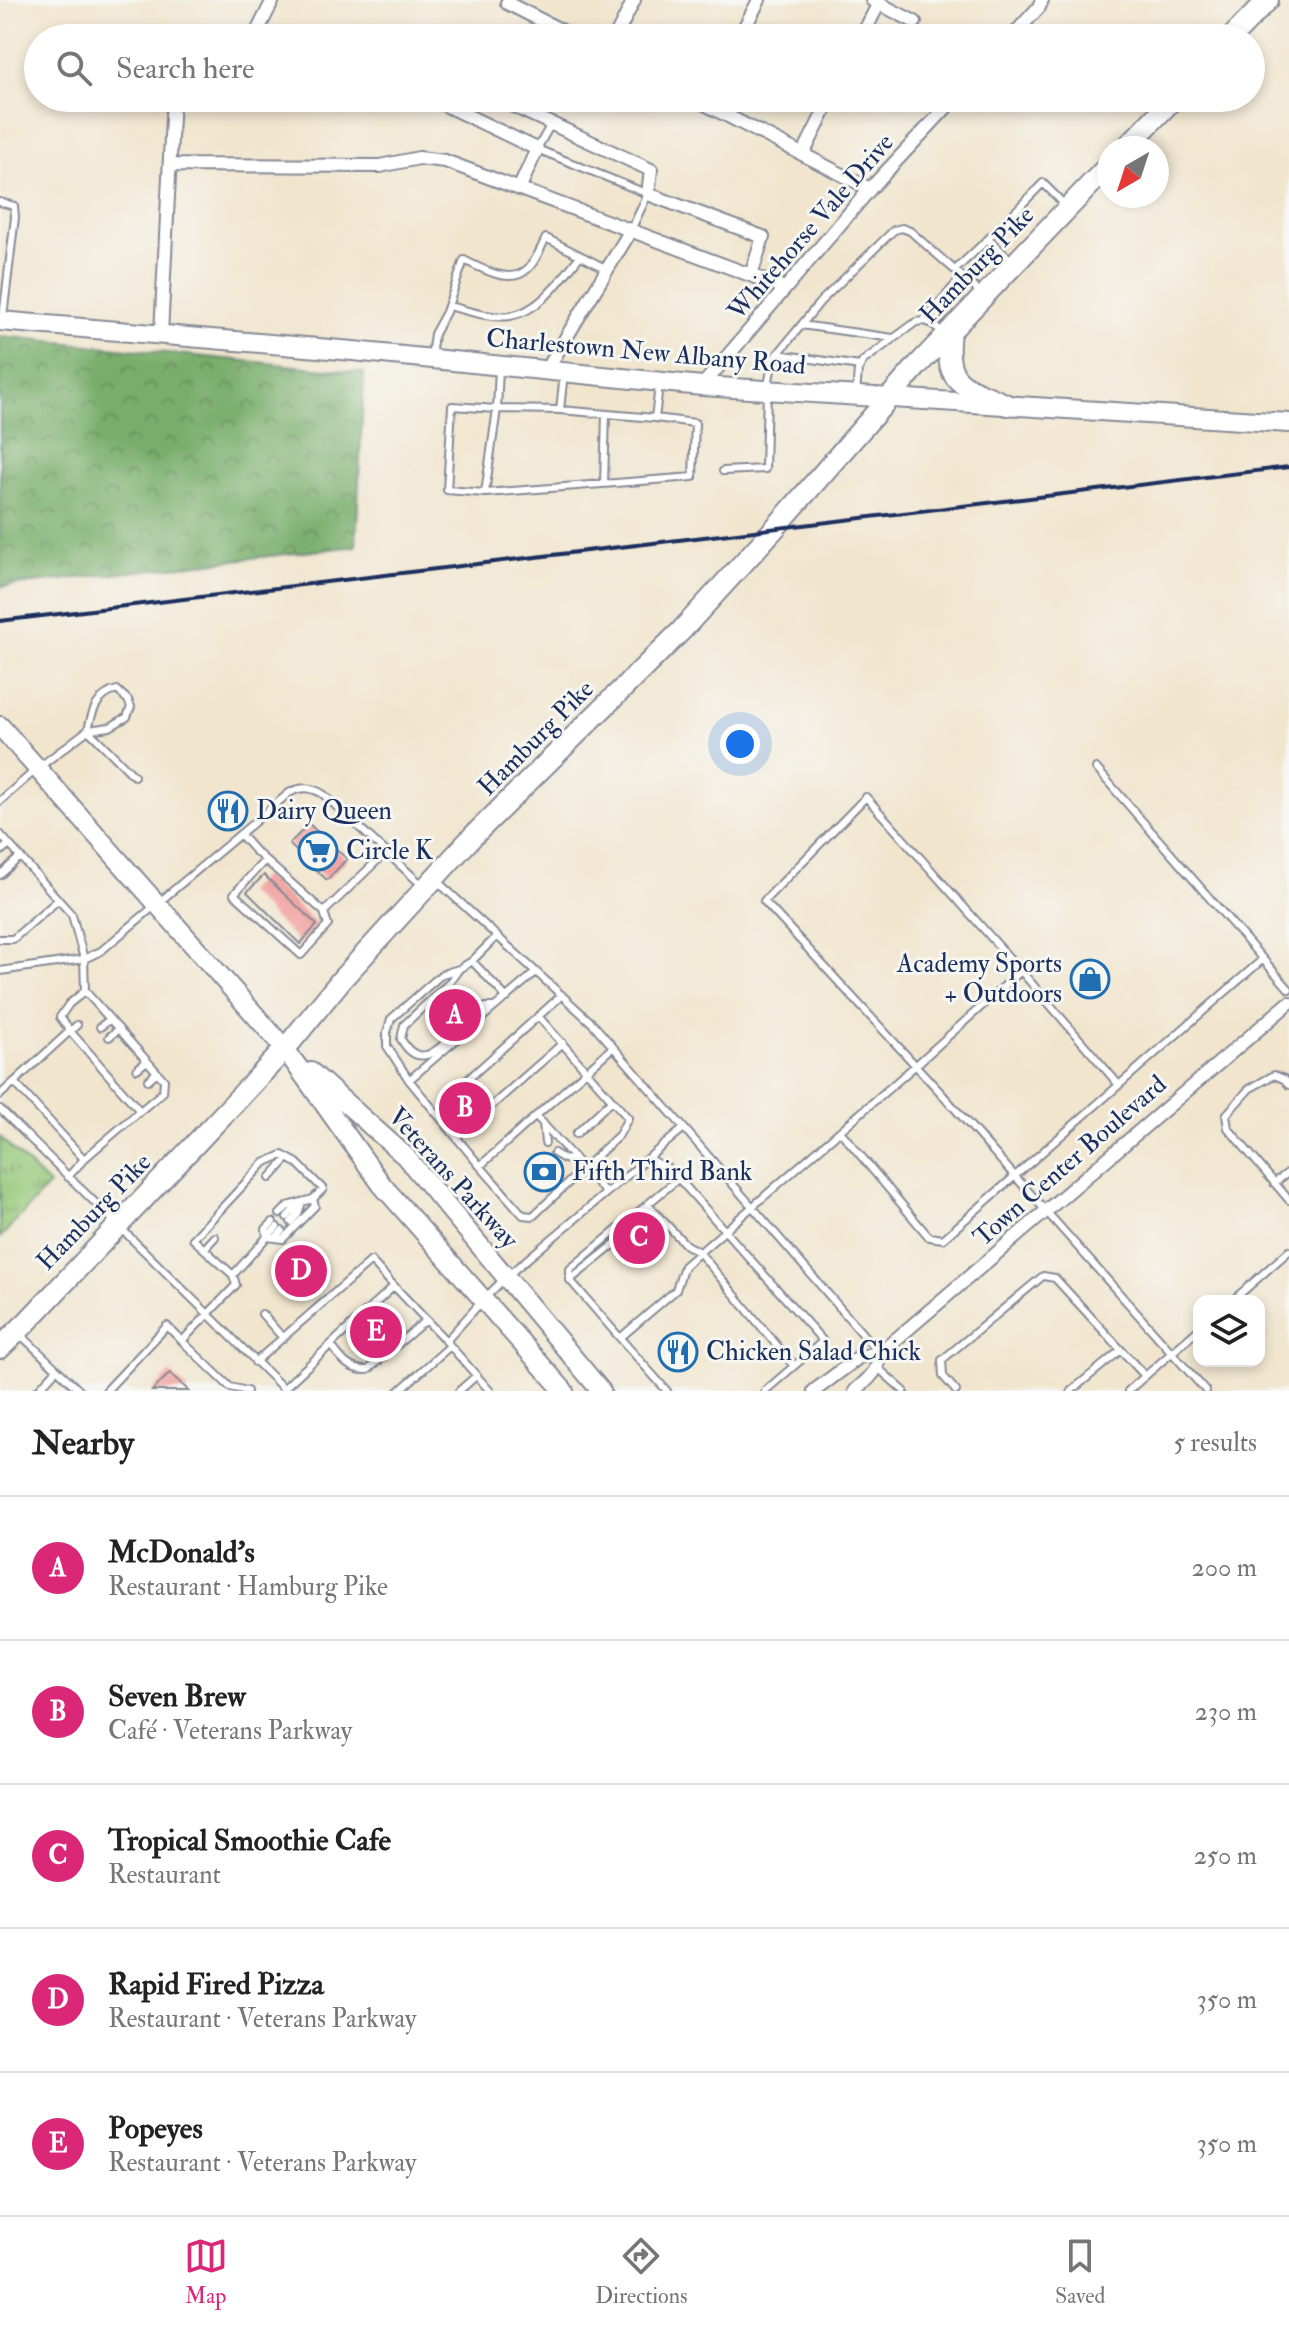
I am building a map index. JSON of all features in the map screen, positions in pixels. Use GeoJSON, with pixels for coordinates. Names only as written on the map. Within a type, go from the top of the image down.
{"type":"FeatureCollection","features":[{"type":"Feature","properties":{"kind":"main road"},"geometry":{"type":"LineString","coordinates":[[1245,24],[1268,0]]}},
{"type":"Feature","properties":{"kind":"main road"},"geometry":{"type":"LineString","coordinates":[[1138,136],[1161,112]]}},
{"type":"Feature","properties":{"kind":"main road","name":"Hamburg Pike"},"geometry":{"type":"LineString","coordinates":[[0,1348],[285,1049],[342,979],[473,836],[681,631],[917,366],[1097,178]]}},
{"type":"Feature","properties":{"kind":"main road","name":"Charlestown New Albany Road"},"geometry":{"type":"LineString","coordinates":[[1,321],[702,386],[1289,423]]}},
{"type":"Feature","properties":{"kind":"main road"},"geometry":{"type":"LineString","coordinates":[[948,334],[947,357],[954,377],[962,384],[1007,405]]}},
{"type":"Feature","properties":{"kind":"main road","name":"Veterans Parkway"},"geometry":{"type":"LineString","coordinates":[[0,726],[285,1049],[382,1185],[564,1391]]}},
{"type":"Feature","properties":{"kind":"main road","name":"Veterans Parkway"},"geometry":{"type":"LineString","coordinates":[[285,1049],[405,1156],[601,1391]]}},
{"type":"Feature","properties":{"kind":"street"},"geometry":{"type":"LineString","coordinates":[[261,24],[273,0]]}},
{"type":"Feature","properties":{"kind":"street"},"geometry":{"type":"LineString","coordinates":[[509,0],[507,3],[548,24]]}},
{"type":"Feature","properties":{"kind":"street"},"geometry":{"type":"LineString","coordinates":[[622,24],[634,0]]}},
{"type":"Feature","properties":{"kind":"street"},"geometry":{"type":"LineString","coordinates":[[746,24],[759,0]]}},
{"type":"Feature","properties":{"kind":"street"},"geometry":{"type":"LineString","coordinates":[[1024,24],[1042,0]]}},
{"type":"Feature","properties":{"kind":"street"},"geometry":{"type":"LineString","coordinates":[[866,24],[875,2],[915,22]]}},
{"type":"Feature","properties":{"kind":"street"},"geometry":{"type":"LineString","coordinates":[[161,334],[172,112]]}},
{"type":"Feature","properties":{"kind":"street"},"geometry":{"type":"LineString","coordinates":[[460,112],[537,149],[519,189]]}},
{"type":"Feature","properties":{"kind":"street"},"geometry":{"type":"LineString","coordinates":[[527,112],[651,170],[648,194],[763,237],[751,275]]}},
{"type":"Feature","properties":{"kind":"street"},"geometry":{"type":"LineString","coordinates":[[724,112],[870,189]]}},
{"type":"Feature","properties":{"kind":"street"},"geometry":{"type":"LineString","coordinates":[[803,154],[824,112]]}},
{"type":"Feature","properties":{"kind":"street","name":"Whitehorse Vale Drive"},"geometry":{"type":"LineString","coordinates":[[702,386],[870,189],[942,112]]}},
{"type":"Feature","properties":{"kind":"street"},"geometry":{"type":"LineString","coordinates":[[170,165],[380,166],[419,158],[445,161],[785,288]]}},
{"type":"Feature","properties":{"kind":"street"},"geometry":{"type":"LineString","coordinates":[[555,372],[607,269],[631,230]]}},
{"type":"Feature","properties":{"kind":"street","name":"Town Center Boulevard"},"geometry":{"type":"LineString","coordinates":[[814,1391],[859,1357],[880,1353],[1287,1009]]}},
{"type":"Feature","properties":{"kind":"street"},"geometry":{"type":"LineString","coordinates":[[855,1391],[875,1373],[880,1353]]}},
{"type":"Feature","properties":{"kind":"lane"},"geometry":{"type":"LineString","coordinates":[[551,123],[537,149],[648,194],[631,230]]}},
{"type":"Feature","properties":{"kind":"lane"},"geometry":{"type":"LineString","coordinates":[[955,270],[1043,183],[1068,208]]}},
{"type":"Feature","properties":{"kind":"lane"},"geometry":{"type":"LineString","coordinates":[[0,202],[14,206],[15,217],[4,276],[1,321]]}},
{"type":"Feature","properties":{"kind":"lane"},"geometry":{"type":"LineString","coordinates":[[723,471],[765,469],[767,390],[773,360],[820,302],[894,230],[902,228],[910,231],[984,296]]}},
{"type":"Feature","properties":{"kind":"lane"},"geometry":{"type":"LineString","coordinates":[[430,359],[434,334],[448,306],[464,260],[489,273],[511,276],[524,273],[546,238],[607,269]]}},
{"type":"Feature","properties":{"kind":"lane"},"geometry":{"type":"LineString","coordinates":[[988,239],[1015,264]]}},
{"type":"Feature","properties":{"kind":"lane"},"geometry":{"type":"LineString","coordinates":[[448,306],[489,315],[511,316],[540,301],[580,256]]}},
{"type":"Feature","properties":{"kind":"lane"},"geometry":{"type":"LineString","coordinates":[[924,320],[962,277]]}},
{"type":"Feature","properties":{"kind":"lane"},"geometry":{"type":"LineString","coordinates":[[855,396],[860,366],[916,322],[930,322],[948,334]]}},
{"type":"Feature","properties":{"kind":"lane"},"geometry":{"type":"LineString","coordinates":[[801,325],[893,338]]}},
{"type":"Feature","properties":{"kind":"lane"},"geometry":{"type":"LineString","coordinates":[[778,354],[860,366]]}},
{"type":"Feature","properties":{"kind":"lane"},"geometry":{"type":"LineString","coordinates":[[485,493],[500,366]]}},
{"type":"Feature","properties":{"kind":"lane"},"geometry":{"type":"LineString","coordinates":[[555,372],[560,410]]}},
{"type":"Feature","properties":{"kind":"lane"},"geometry":{"type":"LineString","coordinates":[[655,418],[659,382]]}},
{"type":"Feature","properties":{"kind":"lane"},"geometry":{"type":"LineString","coordinates":[[452,406],[560,410],[695,423],[693,477],[485,493],[447,490],[452,406]]}},
{"type":"Feature","properties":{"kind":"lane"},"geometry":{"type":"LineString","coordinates":[[604,484],[606,414]]}},
{"type":"Feature","properties":{"kind":"lane"},"geometry":{"type":"LineString","coordinates":[[0,801],[88,730],[110,727],[127,717],[131,707],[128,700],[117,690],[106,693],[92,709],[88,730]]}},
{"type":"Feature","properties":{"kind":"lane"},"geometry":{"type":"LineString","coordinates":[[88,730],[134,776]]}},
{"type":"Feature","properties":{"kind":"lane"},"geometry":{"type":"LineString","coordinates":[[1096,768],[1289,989]]}},
{"type":"Feature","properties":{"kind":"lane"},"geometry":{"type":"LineString","coordinates":[[0,971],[84,959],[101,951],[289,793],[295,789],[309,788],[323,794],[386,852],[497,936],[593,1024],[880,1353]]}},
{"type":"Feature","properties":{"kind":"lane"},"geometry":{"type":"LineString","coordinates":[[1119,1085],[866,797],[764,901],[1047,1210],[1206,1391]]}},
{"type":"Feature","properties":{"kind":"lane"},"geometry":{"type":"LineString","coordinates":[[0,834],[72,915],[84,959],[85,991],[164,1080],[163,1092],[84,1159],[68,1177]]}},
{"type":"Feature","properties":{"kind":"lane"},"geometry":{"type":"LineString","coordinates":[[240,834],[324,912],[328,925],[301,955],[234,894],[265,860]]}},
{"type":"Feature","properties":{"kind":"lane"},"geometry":{"type":"LineString","coordinates":[[0,852],[9,844]]}},
{"type":"Feature","properties":{"kind":"lane"},"geometry":{"type":"LineString","coordinates":[[324,912],[386,852]]}},
{"type":"Feature","properties":{"kind":"lane"},"geometry":{"type":"LineString","coordinates":[[0,875],[20,857]]}},
{"type":"Feature","properties":{"kind":"lane"},"geometry":{"type":"LineString","coordinates":[[0,939],[13,939],[58,900]]}},
{"type":"Feature","properties":{"kind":"lane"},"geometry":{"type":"LineString","coordinates":[[497,936],[472,961],[442,974],[391,1019],[387,1046],[409,1080],[480,1166],[523,1215],[533,1216],[619,1135],[628,1118],[538,1016]]}},
{"type":"Feature","properties":{"kind":"lane"},"geometry":{"type":"LineString","coordinates":[[840,1131],[929,1237],[943,1239],[1263,959]]}},
{"type":"Feature","properties":{"kind":"lane"},"geometry":{"type":"LineString","coordinates":[[472,961],[507,998]]}},
{"type":"Feature","properties":{"kind":"lane"},"geometry":{"type":"LineString","coordinates":[[459,969],[449,983],[404,1025],[401,1039],[406,1049],[426,1056],[486,1007],[496,1007]]}},
{"type":"Feature","properties":{"kind":"lane"},"geometry":{"type":"LineString","coordinates":[[620,1338],[676,1290],[684,1266],[699,1252],[1021,971]]}},
{"type":"Feature","properties":{"kind":"lane"},"geometry":{"type":"LineString","coordinates":[[409,1080],[536,972]]}},
{"type":"Feature","properties":{"kind":"lane"},"geometry":{"type":"LineString","coordinates":[[85,991],[69,1004],[60,1017],[140,1111]]}},
{"type":"Feature","properties":{"kind":"lane"},"geometry":{"type":"LineString","coordinates":[[456,1090],[562,995]]}},
{"type":"Feature","properties":{"kind":"lane"},"geometry":{"type":"LineString","coordinates":[[90,1014],[99,1007]]}},
{"type":"Feature","properties":{"kind":"lane"},"geometry":{"type":"LineString","coordinates":[[100,1027],[110,1019]]}},
{"type":"Feature","properties":{"kind":"lane"},"geometry":{"type":"LineString","coordinates":[[0,1095],[77,1025]]}},
{"type":"Feature","properties":{"kind":"lane"},"geometry":{"type":"LineString","coordinates":[[109,1037],[119,1029]]}},
{"type":"Feature","properties":{"kind":"lane"},"geometry":{"type":"LineString","coordinates":[[81,1044],[89,1037]]}},
{"type":"Feature","properties":{"kind":"lane"},"geometry":{"type":"LineString","coordinates":[[119,1047],[128,1040]]}},
{"type":"Feature","properties":{"kind":"lane"},"geometry":{"type":"LineString","coordinates":[[456,1137],[563,1043]]}},
{"type":"Feature","properties":{"kind":"lane"},"geometry":{"type":"LineString","coordinates":[[89,1053],[96,1047]]}},
{"type":"Feature","properties":{"kind":"lane"},"geometry":{"type":"LineString","coordinates":[[480,1166],[613,1047]]}},
{"type":"Feature","properties":{"kind":"lane"},"geometry":{"type":"LineString","coordinates":[[129,1059],[138,1051]]}},
{"type":"Feature","properties":{"kind":"lane"},"geometry":{"type":"LineString","coordinates":[[99,1064],[107,1057]]}},
{"type":"Feature","properties":{"kind":"lane"},"geometry":{"type":"LineString","coordinates":[[137,1069],[147,1061]]}},
{"type":"Feature","properties":{"kind":"lane"},"geometry":{"type":"LineString","coordinates":[[109,1075],[117,1069]]}},
{"type":"Feature","properties":{"kind":"lane"},"geometry":{"type":"LineString","coordinates":[[148,1080],[157,1072]]}},
{"type":"Feature","properties":{"kind":"lane"},"geometry":{"type":"LineString","coordinates":[[1289,1085],[1274,1075],[1249,1089],[1226,1115],[1228,1128],[1289,1200]]}},
{"type":"Feature","properties":{"kind":"lane"},"geometry":{"type":"LineString","coordinates":[[118,1085],[125,1079]]}},
{"type":"Feature","properties":{"kind":"lane"},"geometry":{"type":"LineString","coordinates":[[14,1082],[84,1159]]}},
{"type":"Feature","properties":{"kind":"lane"},"geometry":{"type":"LineString","coordinates":[[128,1097],[136,1091]]}},
{"type":"Feature","properties":{"kind":"lane"},"geometry":{"type":"LineString","coordinates":[[576,1134],[612,1100]]}},
{"type":"Feature","properties":{"kind":"lane"},"geometry":{"type":"LineString","coordinates":[[434,1109],[442,1101]]}},
{"type":"Feature","properties":{"kind":"lane"},"geometry":{"type":"LineString","coordinates":[[0,1109],[284,1390],[394,1286]]}},
{"type":"Feature","properties":{"kind":"lane"},"geometry":{"type":"LineString","coordinates":[[536,1116],[606,1193]]}},
{"type":"Feature","properties":{"kind":"lane"},"geometry":{"type":"LineString","coordinates":[[543,1123],[545,1143]]}},
{"type":"Feature","properties":{"kind":"lane"},"geometry":{"type":"LineString","coordinates":[[399,1391],[448,1344],[507,1276],[684,1128]]}},
{"type":"Feature","properties":{"kind":"lane"},"geometry":{"type":"LineString","coordinates":[[554,1153],[577,1161]]}},
{"type":"Feature","properties":{"kind":"lane"},"geometry":{"type":"LineString","coordinates":[[182,1341],[236,1285],[233,1275],[193,1239],[264,1163],[282,1155],[297,1163],[323,1189],[313,1199],[302,1202],[288,1206],[286,1217],[298,1214],[302,1202]]}},
{"type":"Feature","properties":{"kind":"lane"},"geometry":{"type":"LineString","coordinates":[[270,1178],[288,1158]]}},
{"type":"Feature","properties":{"kind":"lane"},"geometry":{"type":"LineString","coordinates":[[648,1159],[670,1169],[679,1178],[823,1341],[765,1391]]}},
{"type":"Feature","properties":{"kind":"lane"},"geometry":{"type":"LineString","coordinates":[[1274,1183],[1289,1172]]}},
{"type":"Feature","properties":{"kind":"lane"},"geometry":{"type":"LineString","coordinates":[[667,1391],[570,1280],[570,1269],[679,1178]]}},
{"type":"Feature","properties":{"kind":"lane"},"geometry":{"type":"LineString","coordinates":[[267,1237],[283,1239],[315,1206],[313,1199]]}},
{"type":"Feature","properties":{"kind":"lane"},"geometry":{"type":"LineString","coordinates":[[648,1205],[686,1245],[699,1252],[794,1366]]}},
{"type":"Feature","properties":{"kind":"lane"},"geometry":{"type":"LineString","coordinates":[[233,1275],[277,1227],[275,1238]]}},
{"type":"Feature","properties":{"kind":"lane"},"geometry":{"type":"LineString","coordinates":[[204,1249],[215,1237]]}},
{"type":"Feature","properties":{"kind":"lane"},"geometry":{"type":"LineString","coordinates":[[1239,1295],[1289,1251]]}},
{"type":"Feature","properties":{"kind":"lane"},"geometry":{"type":"LineString","coordinates":[[255,1362],[371,1261],[490,1391]]}},
{"type":"Feature","properties":{"kind":"lane"},"geometry":{"type":"LineString","coordinates":[[956,1391],[943,1376],[942,1360],[1043,1276],[1055,1278],[1145,1376]]}},
{"type":"Feature","properties":{"kind":"lane"},"geometry":{"type":"LineString","coordinates":[[262,1314],[283,1338]]}},
{"type":"Feature","properties":{"kind":"lane"},"geometry":{"type":"LineString","coordinates":[[331,1345],[347,1365],[368,1370],[426,1320]]}},
{"type":"Feature","properties":{"kind":"lane"},"geometry":{"type":"LineString","coordinates":[[106,1391],[167,1326],[230,1389],[247,1391]]}},
{"type":"Feature","properties":{"kind":"lane"},"geometry":{"type":"LineString","coordinates":[[18,1331],[80,1391]]}},
{"type":"Feature","properties":{"kind":"lane"},"geometry":{"type":"LineString","coordinates":[[1128,1391],[1193,1334]]}},
{"type":"Feature","properties":{"kind":"lane"},"geometry":{"type":"LineString","coordinates":[[1071,1391],[1121,1350]]}},
{"type":"Feature","properties":{"kind":"lane"},"geometry":{"type":"LineString","coordinates":[[878,1368],[904,1391]]}},
{"type":"Feature","properties":{"kind":"lane"},"geometry":{"type":"LineString","coordinates":[[37,1391],[57,1369]]}},
{"type":"Feature","properties":{"kind":"lane"},"geometry":{"type":"LineString","coordinates":[[459,1391],[476,1376]]}},
{"type":"Feature","properties":{"kind":"green space"},"geometry":{"type":"Polygon","coordinates":[[[0,336],[364,373],[356,546],[0,587],[0,336]]]}},
{"type":"Feature","properties":{"kind":"green space"},"geometry":{"type":"Polygon","coordinates":[[[0,1137],[49,1185],[0,1238],[0,1137]]]}},
{"type":"Feature","properties":{"kind":"building","name":"Circle K"},"geometry":{"type":"Polygon","coordinates":[[[309,824],[347,859],[327,880],[289,844],[309,824]]]}},
{"type":"Feature","properties":{"kind":"building","name":"Circle K"},"geometry":{"type":"Polygon","coordinates":[[[264,875],[317,925],[300,944],[247,892],[264,875]]]}},
{"type":"Feature","properties":{"kind":"building"},"geometry":{"type":"Polygon","coordinates":[[[388,1309],[400,1323],[364,1355],[352,1341],[388,1309]]]}},
{"type":"Feature","properties":{"kind":"building"},"geometry":{"type":"Polygon","coordinates":[[[170,1373],[189,1391],[152,1391],[170,1373]]]}},
{"type":"Feature","properties":{"kind":"railway"},"geometry":{"type":"LineString","coordinates":[[0,621],[1289,467]]}},
{"type":"Feature","properties":{"kind":"place","name":"Dairy Queen"},"geometry":{"type":"Point","coordinates":[228,811]}},
{"type":"Feature","properties":{"kind":"place","name":"Circle K"},"geometry":{"type":"Point","coordinates":[318,851]}},
{"type":"Feature","properties":{"kind":"place","name":"Academy Sports + Outdoors"},"geometry":{"type":"Point","coordinates":[1090,979]}},
{"type":"Feature","properties":{"kind":"place","name":"McDonald's"},"geometry":{"type":"Point","coordinates":[455,1015]}},
{"type":"Feature","properties":{"kind":"place","name":"Seven Brew"},"geometry":{"type":"Point","coordinates":[465,1108]}},
{"type":"Feature","properties":{"kind":"place","name":"Fifth Third Bank"},"geometry":{"type":"Point","coordinates":[544,1172]}},
{"type":"Feature","properties":{"kind":"place","name":"Tropical Smoothie Cafe"},"geometry":{"type":"Point","coordinates":[639,1238]}},
{"type":"Feature","properties":{"kind":"place","name":"Rapid Fired Pizza"},"geometry":{"type":"Point","coordinates":[301,1271]}},
{"type":"Feature","properties":{"kind":"place","name":"Popeyes"},"geometry":{"type":"Point","coordinates":[376,1332]}},
{"type":"Feature","properties":{"kind":"place","name":"Chicken Salad Chick"},"geometry":{"type":"Point","coordinates":[678,1352]}}]}
